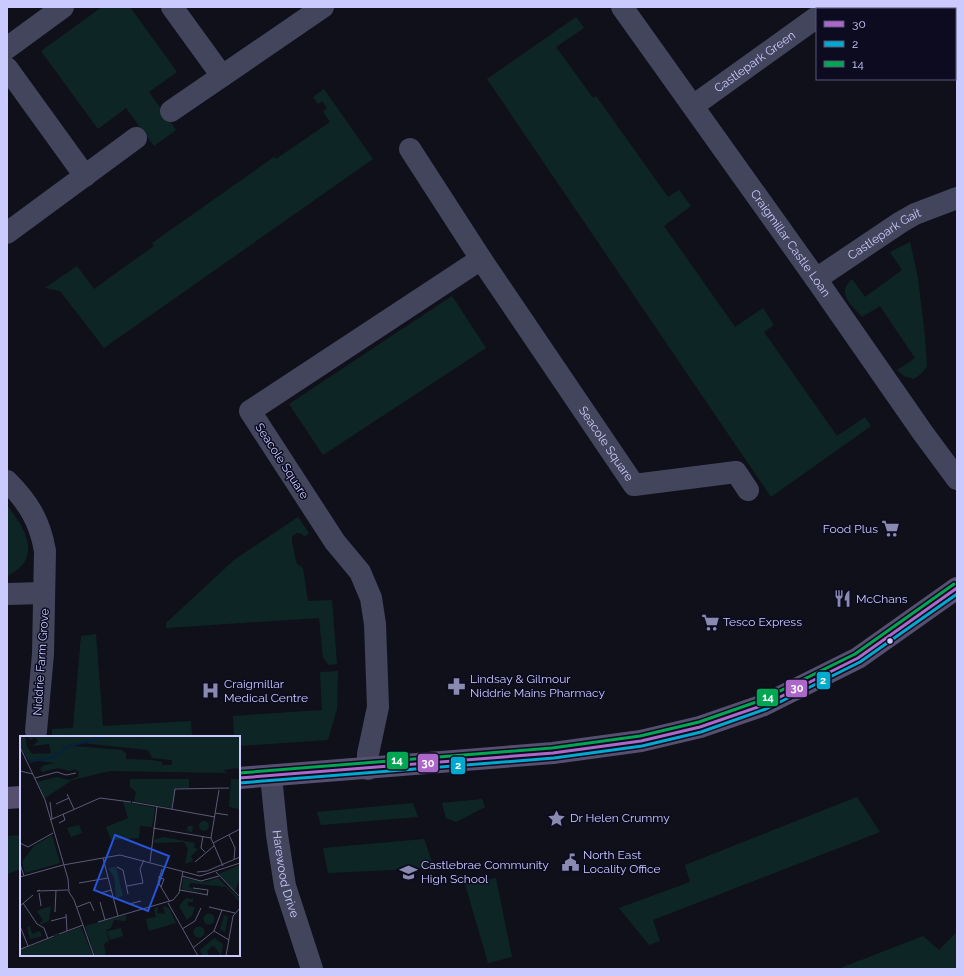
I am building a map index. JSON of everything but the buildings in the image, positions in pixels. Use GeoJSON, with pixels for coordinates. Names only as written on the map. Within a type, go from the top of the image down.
{"type":"FeatureCollection","features":[{"type":"Feature","properties":{"kind":"main road"},"geometry":{"type":"LineString","coordinates":[[240,778],[368,769],[567,752],[641,741],[700,727],[764,705],[858,658],[957,588]]}},
{"type":"Feature","properties":{"kind":"main road"},"geometry":{"type":"LineString","coordinates":[[7,798],[20,797]]}},
{"type":"Feature","properties":{"kind":"street"},"geometry":{"type":"LineString","coordinates":[[7,48],[63,7]]}},
{"type":"Feature","properties":{"kind":"street"},"geometry":{"type":"LineString","coordinates":[[172,7],[222,76]]}},
{"type":"Feature","properties":{"kind":"street"},"geometry":{"type":"LineString","coordinates":[[171,110],[323,7]]}},
{"type":"Feature","properties":{"kind":"street","name":"Craigmillar Castle Loan"},"geometry":{"type":"LineString","coordinates":[[622,7],[957,479]]}},
{"type":"Feature","properties":{"kind":"street","name":"Castlepark Green"},"geometry":{"type":"LineString","coordinates":[[693,106],[816,18]]}},
{"type":"Feature","properties":{"kind":"street"},"geometry":{"type":"LineString","coordinates":[[7,68],[85,176]]}},
{"type":"Feature","properties":{"kind":"street"},"geometry":{"type":"LineString","coordinates":[[7,233],[136,138]]}},
{"type":"Feature","properties":{"kind":"street","name":"Seacole Square"},"geometry":{"type":"LineString","coordinates":[[410,149],[481,259],[634,485],[736,472],[748,490]]}},
{"type":"Feature","properties":{"kind":"street","name":"Castlepark Gait"},"geometry":{"type":"LineString","coordinates":[[816,279],[901,222],[915,214],[957,198]]}},
{"type":"Feature","properties":{"kind":"street","name":"Seacole Square"},"geometry":{"type":"LineString","coordinates":[[368,769],[368,754],[378,707],[375,624],[371,598],[360,572],[335,542],[250,411],[481,259]]}},
{"type":"Feature","properties":{"kind":"street","name":"Niddrie Farm Grove"},"geometry":{"type":"LineString","coordinates":[[7,481],[27,504],[39,526],[44,551],[43,654],[36,731]]}},
{"type":"Feature","properties":{"kind":"street","name":"Niddrie Farm Grove"},"geometry":{"type":"LineString","coordinates":[[7,594],[44,593]]}},
{"type":"Feature","properties":{"kind":"street","name":"Harewood Drive"},"geometry":{"type":"LineString","coordinates":[[271,776],[277,836],[286,886],[312,969]]}},
{"type":"Feature","properties":{"kind":"green space"},"geometry":{"type":"Polygon","coordinates":[[[102,7],[130,7],[177,72],[149,92],[176,130],[154,146],[126,108],[98,129],[41,51],[102,7]]]}},
{"type":"Feature","properties":{"kind":"green space"},"geometry":{"type":"Polygon","coordinates":[[[576,17],[584,28],[556,47],[593,98],[596,96],[668,197],[679,190],[691,206],[664,226],[735,327],[763,308],[774,325],[764,332],[837,436],[865,417],[871,426],[771,497],[487,79],[576,17]]]}},
{"type":"Feature","properties":{"kind":"green space"},"geometry":{"type":"Polygon","coordinates":[[[324,89],[373,159],[104,348],[60,291],[45,288],[77,266],[94,289],[154,246],[152,243],[274,157],[276,159],[330,122],[323,111],[327,108],[322,101],[318,104],[313,97],[324,89]]]}},
{"type":"Feature","properties":{"kind":"green space"},"geometry":{"type":"Polygon","coordinates":[[[910,242],[918,278],[927,366],[922,373],[914,379],[904,376],[897,370],[915,358],[880,306],[862,317],[847,299],[845,294],[847,284],[852,279],[865,297],[902,270],[890,252],[910,242]]]}},
{"type":"Feature","properties":{"kind":"green space"},"geometry":{"type":"Polygon","coordinates":[[[452,296],[486,348],[323,455],[289,404],[452,296]]]}},
{"type":"Feature","properties":{"kind":"green space"},"geometry":{"type":"Polygon","coordinates":[[[7,505],[14,514],[25,534],[28,543],[28,552],[25,561],[18,569],[7,576],[7,505]]]}},
{"type":"Feature","properties":{"kind":"green space"},"geometry":{"type":"Polygon","coordinates":[[[298,517],[309,533],[304,537],[302,534],[297,533],[292,536],[296,561],[297,564],[303,568],[308,601],[332,600],[337,664],[329,665],[323,658],[319,618],[166,628],[166,623],[234,560],[298,517]]]}},
{"type":"Feature","properties":{"kind":"green space"},"geometry":{"type":"Polygon","coordinates":[[[96,634],[103,726],[191,721],[192,736],[52,736],[52,729],[73,728],[81,636],[96,634]]]}},
{"type":"Feature","properties":{"kind":"green space"},"geometry":{"type":"Polygon","coordinates":[[[338,671],[337,709],[328,740],[240,746],[240,736],[234,736],[233,716],[322,710],[320,672],[338,671]]]}},
{"type":"Feature","properties":{"kind":"green space"},"geometry":{"type":"Polygon","coordinates":[[[857,797],[880,832],[653,920],[660,941],[649,945],[619,908],[690,882],[685,865],[857,797]]]}},
{"type":"Feature","properties":{"kind":"green space"},"geometry":{"type":"Polygon","coordinates":[[[482,799],[485,807],[456,822],[446,818],[442,803],[482,799]]]}},
{"type":"Feature","properties":{"kind":"green space"},"geometry":{"type":"Polygon","coordinates":[[[413,803],[418,817],[321,825],[317,812],[413,803]]]}},
{"type":"Feature","properties":{"kind":"green space"},"geometry":{"type":"Polygon","coordinates":[[[20,835],[20,869],[7,874],[7,836],[20,835]]]}},
{"type":"Feature","properties":{"kind":"green space"},"geometry":{"type":"Polygon","coordinates":[[[424,839],[434,868],[328,873],[323,848],[424,839]]]}},
{"type":"Feature","properties":{"kind":"green space"},"geometry":{"type":"Polygon","coordinates":[[[496,878],[512,957],[488,963],[465,884],[496,878]]]}},
{"type":"Feature","properties":{"kind":"green space"},"geometry":{"type":"Polygon","coordinates":[[[957,932],[957,969],[838,969],[923,936],[939,950],[957,932]]]}},
{"type":"Feature","properties":{"kind":"transit line","name":"14"},"geometry":{"type":"LineString","coordinates":[[240,773],[552,748],[640,736],[699,722],[762,700],[855,654],[954,584]]}},
{"type":"Feature","properties":{"kind":"transit line","name":"30"},"geometry":{"type":"LineString","coordinates":[[240,778],[553,753],[641,741],[700,727],[764,705],[858,658],[957,588]]}},
{"type":"Feature","properties":{"kind":"transit line","name":"2"},"geometry":{"type":"LineString","coordinates":[[240,783],[554,758],[642,746],[701,732],[766,709],[860,662],[957,594]]}},
{"type":"Feature","properties":{"kind":"place","name":"Food Plus"},"geometry":{"type":"Point","coordinates":[891,529]}},
{"type":"Feature","properties":{"kind":"place","name":"McChans"},"geometry":{"type":"Point","coordinates":[843,599]}},
{"type":"Feature","properties":{"kind":"place","name":"Tesco Express"},"geometry":{"type":"Point","coordinates":[710,622]}},
{"type":"Feature","properties":{"kind":"place","name":"Lindsay & Gilmour Niddrie Mains Pharmacy"},"geometry":{"type":"Point","coordinates":[457,686]}},
{"type":"Feature","properties":{"kind":"place","name":"Craigmillar Medical Centre"},"geometry":{"type":"Point","coordinates":[211,691]}},
{"type":"Feature","properties":{"kind":"place","name":"Dr Helen Crummy"},"geometry":{"type":"Point","coordinates":[557,818]}},
{"type":"Feature","properties":{"kind":"place","name":"North East Locality Office"},"geometry":{"type":"Point","coordinates":[570,862]}},
{"type":"Feature","properties":{"kind":"place","name":"Castlebrae Community High School"},"geometry":{"type":"Point","coordinates":[408,872]}}]}
